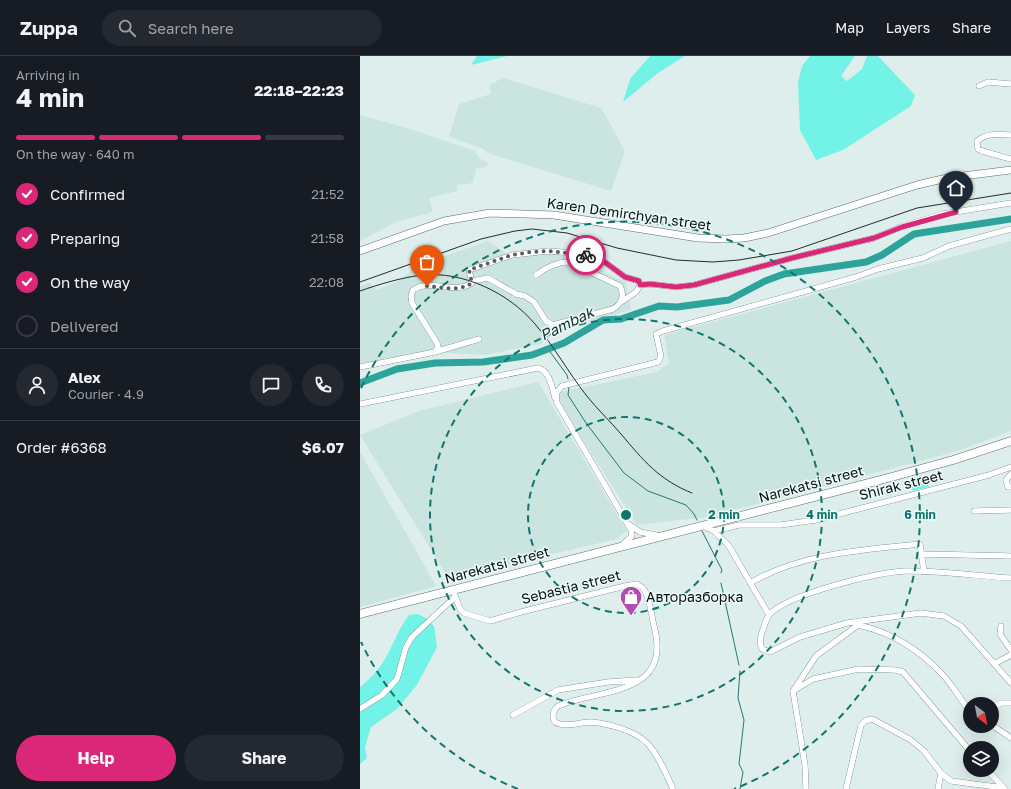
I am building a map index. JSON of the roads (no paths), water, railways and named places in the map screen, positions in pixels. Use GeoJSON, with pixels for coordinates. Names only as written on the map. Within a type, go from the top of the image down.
{"type":"FeatureCollection","features":[{"type":"Feature","properties":{"kind":"highway","name":"Narekatsi street"},"geometry":{"type":"LineString","coordinates":[[360,614],[454,594],[620,547],[953,460],[1011,440]]}},
{"type":"Feature","properties":{"kind":"main road","name":"Karen Demirchyan street"},"geometry":{"type":"LineString","coordinates":[[360,251],[444,221],[490,213],[554,215],[675,235],[726,239],[744,238],[768,233],[924,183],[947,178],[1011,170]]}},
{"type":"Feature","properties":{"kind":"street"},"geometry":{"type":"LineString","coordinates":[[979,86],[988,82],[1011,84]]}},
{"type":"Feature","properties":{"kind":"street"},"geometry":{"type":"LineString","coordinates":[[1011,135],[998,134],[987,136],[977,141],[978,149],[1011,159]]}},
{"type":"Feature","properties":{"kind":"street"},"geometry":{"type":"LineString","coordinates":[[640,285],[650,284],[676,287],[694,285],[792,258],[874,238],[943,214],[1011,202]]}},
{"type":"Feature","properties":{"kind":"street"},"geometry":{"type":"LineString","coordinates":[[556,399],[557,392],[562,386],[658,362],[661,356],[656,334],[663,331],[856,277],[878,269],[923,258],[949,246],[1011,229]]}},
{"type":"Feature","properties":{"kind":"street"},"geometry":{"type":"LineString","coordinates":[[472,280],[469,270],[472,268],[512,255],[548,251],[575,253],[602,260],[625,277],[639,281],[640,285]]}},
{"type":"Feature","properties":{"kind":"street"},"geometry":{"type":"LineString","coordinates":[[536,275],[565,261],[570,262],[620,286],[623,297],[621,302]]}},
{"type":"Feature","properties":{"kind":"street"},"geometry":{"type":"LineString","coordinates":[[472,280],[488,278],[516,294],[525,296],[534,302],[546,321],[553,325],[613,309],[636,292],[640,285]]}},
{"type":"Feature","properties":{"kind":"street"},"geometry":{"type":"LineString","coordinates":[[435,352],[438,348],[437,343],[412,303],[411,293],[423,286],[462,288],[472,283],[472,280]]}},
{"type":"Feature","properties":{"kind":"street"},"geometry":{"type":"LineString","coordinates":[[360,367],[435,352],[479,339]]}},
{"type":"Feature","properties":{"kind":"street"},"geometry":{"type":"LineString","coordinates":[[360,404],[538,368],[542,369],[548,375],[556,399],[631,530],[632,536],[620,547]]}},
{"type":"Feature","properties":{"kind":"street","name":"Shirak street"},"geometry":{"type":"LineString","coordinates":[[714,531],[738,526],[780,525],[816,520],[1011,468]]}},
{"type":"Feature","properties":{"kind":"street"},"geometry":{"type":"LineString","coordinates":[[1011,474],[1006,480],[1008,487],[1011,487]]}},
{"type":"Feature","properties":{"kind":"street"},"geometry":{"type":"LineString","coordinates":[[974,511],[1011,510]]}},
{"type":"Feature","properties":{"kind":"street"},"geometry":{"type":"LineString","coordinates":[[627,522],[640,532],[648,535],[663,536]]}},
{"type":"Feature","properties":{"kind":"street"},"geometry":{"type":"LineString","coordinates":[[702,526],[714,531],[729,546],[769,615]]}},
{"type":"Feature","properties":{"kind":"street"},"geometry":{"type":"LineString","coordinates":[[750,583],[771,571],[836,552],[920,544],[924,572]]}},
{"type":"Feature","properties":{"kind":"street"},"geometry":{"type":"LineString","coordinates":[[921,554],[1011,556]]}},
{"type":"Feature","properties":{"kind":"street"},"geometry":{"type":"LineString","coordinates":[[1011,578],[904,571],[824,588],[798,598],[769,615],[760,639],[762,649],[765,652],[770,652],[819,630],[921,612],[944,616],[961,626],[1011,684]]}},
{"type":"Feature","properties":{"kind":"street","name":"Sebastia street"},"geometry":{"type":"LineString","coordinates":[[454,594],[460,609],[464,613],[490,622],[521,612],[633,584],[641,586],[645,591],[657,635],[657,645],[651,669],[645,677],[610,693],[558,706],[553,712],[554,719],[561,725],[580,722],[602,724],[640,738],[648,743],[654,752],[673,789]]}},
{"type":"Feature","properties":{"kind":"street"},"geometry":{"type":"LineString","coordinates":[[360,708],[382,695],[396,679],[406,647],[412,637],[454,594]]}},
{"type":"Feature","properties":{"kind":"street"},"geometry":{"type":"LineString","coordinates":[[806,789],[805,765],[793,691],[816,656],[858,623]]}},
{"type":"Feature","properties":{"kind":"street"},"geometry":{"type":"LineString","coordinates":[[858,623],[894,636],[912,648],[944,676],[963,702]]}},
{"type":"Feature","properties":{"kind":"street"},"geometry":{"type":"LineString","coordinates":[[1001,626],[1000,634],[1011,650]]}},
{"type":"Feature","properties":{"kind":"street"},"geometry":{"type":"LineString","coordinates":[[994,664],[1011,655]]}},
{"type":"Feature","properties":{"kind":"street"},"geometry":{"type":"LineString","coordinates":[[793,691],[812,679],[860,669],[895,670],[903,672],[963,742]]}},
{"type":"Feature","properties":{"kind":"street"},"geometry":{"type":"LineString","coordinates":[[513,715],[558,690],[608,682],[639,680]]}},
{"type":"Feature","properties":{"kind":"street"},"geometry":{"type":"LineString","coordinates":[[999,704],[1011,703]]}},
{"type":"Feature","properties":{"kind":"street"},"geometry":{"type":"LineString","coordinates":[[846,789],[861,725],[865,721],[872,719],[911,740],[924,752],[941,773],[951,781],[1004,788]]}},
{"type":"Feature","properties":{"kind":"street"},"geometry":{"type":"LineString","coordinates":[[999,730],[1011,738]]}},
{"type":"Feature","properties":{"kind":"street"},"geometry":{"type":"LineString","coordinates":[[938,789],[941,773]]}},
{"type":"Feature","properties":{"kind":"street"},"geometry":{"type":"LineString","coordinates":[[994,777],[1004,788]]}},
{"type":"Feature","properties":{"kind":"waterway","name":"Pambak"},"geometry":{"type":"LineString","coordinates":[[360,383],[397,369],[435,363],[483,362],[532,355],[564,343],[603,320],[621,319],[659,306],[677,307],[729,300],[765,281],[784,274],[866,262],[882,255],[914,234],[1011,219]]}},
{"type":"Feature","properties":{"kind":"waterway"},"geometry":{"type":"LineString","coordinates":[[548,349],[567,375],[568,379]]}},
{"type":"Feature","properties":{"kind":"waterway"},"geometry":{"type":"LineString","coordinates":[[569,387],[568,395],[586,423],[624,473],[648,491],[686,505],[697,520]]}},
{"type":"Feature","properties":{"kind":"waterway"},"geometry":{"type":"LineString","coordinates":[[702,531],[722,570],[721,573]]}},
{"type":"Feature","properties":{"kind":"waterway"},"geometry":{"type":"LineString","coordinates":[[721,583],[739,665]]}},
{"type":"Feature","properties":{"kind":"waterway"},"geometry":{"type":"LineString","coordinates":[[740,671],[738,698],[744,720],[739,764],[743,772],[740,789]]}},
{"type":"Feature","properties":{"kind":"railway"},"geometry":{"type":"LineString","coordinates":[[360,282],[481,239],[515,231],[532,229],[567,233],[617,248],[676,260],[713,262],[739,260],[792,251],[917,208],[1011,193]]}},
{"type":"Feature","properties":{"kind":"railway"},"geometry":{"type":"LineString","coordinates":[[360,291],[406,278],[422,275],[438,275],[469,281],[484,286],[499,294],[512,303],[535,324],[586,395],[644,461],[670,482],[692,493]]}},
{"type":"Feature","properties":{"kind":"place","name":"Авторазборка"},"geometry":{"type":"Point","coordinates":[631,616]}}]}
